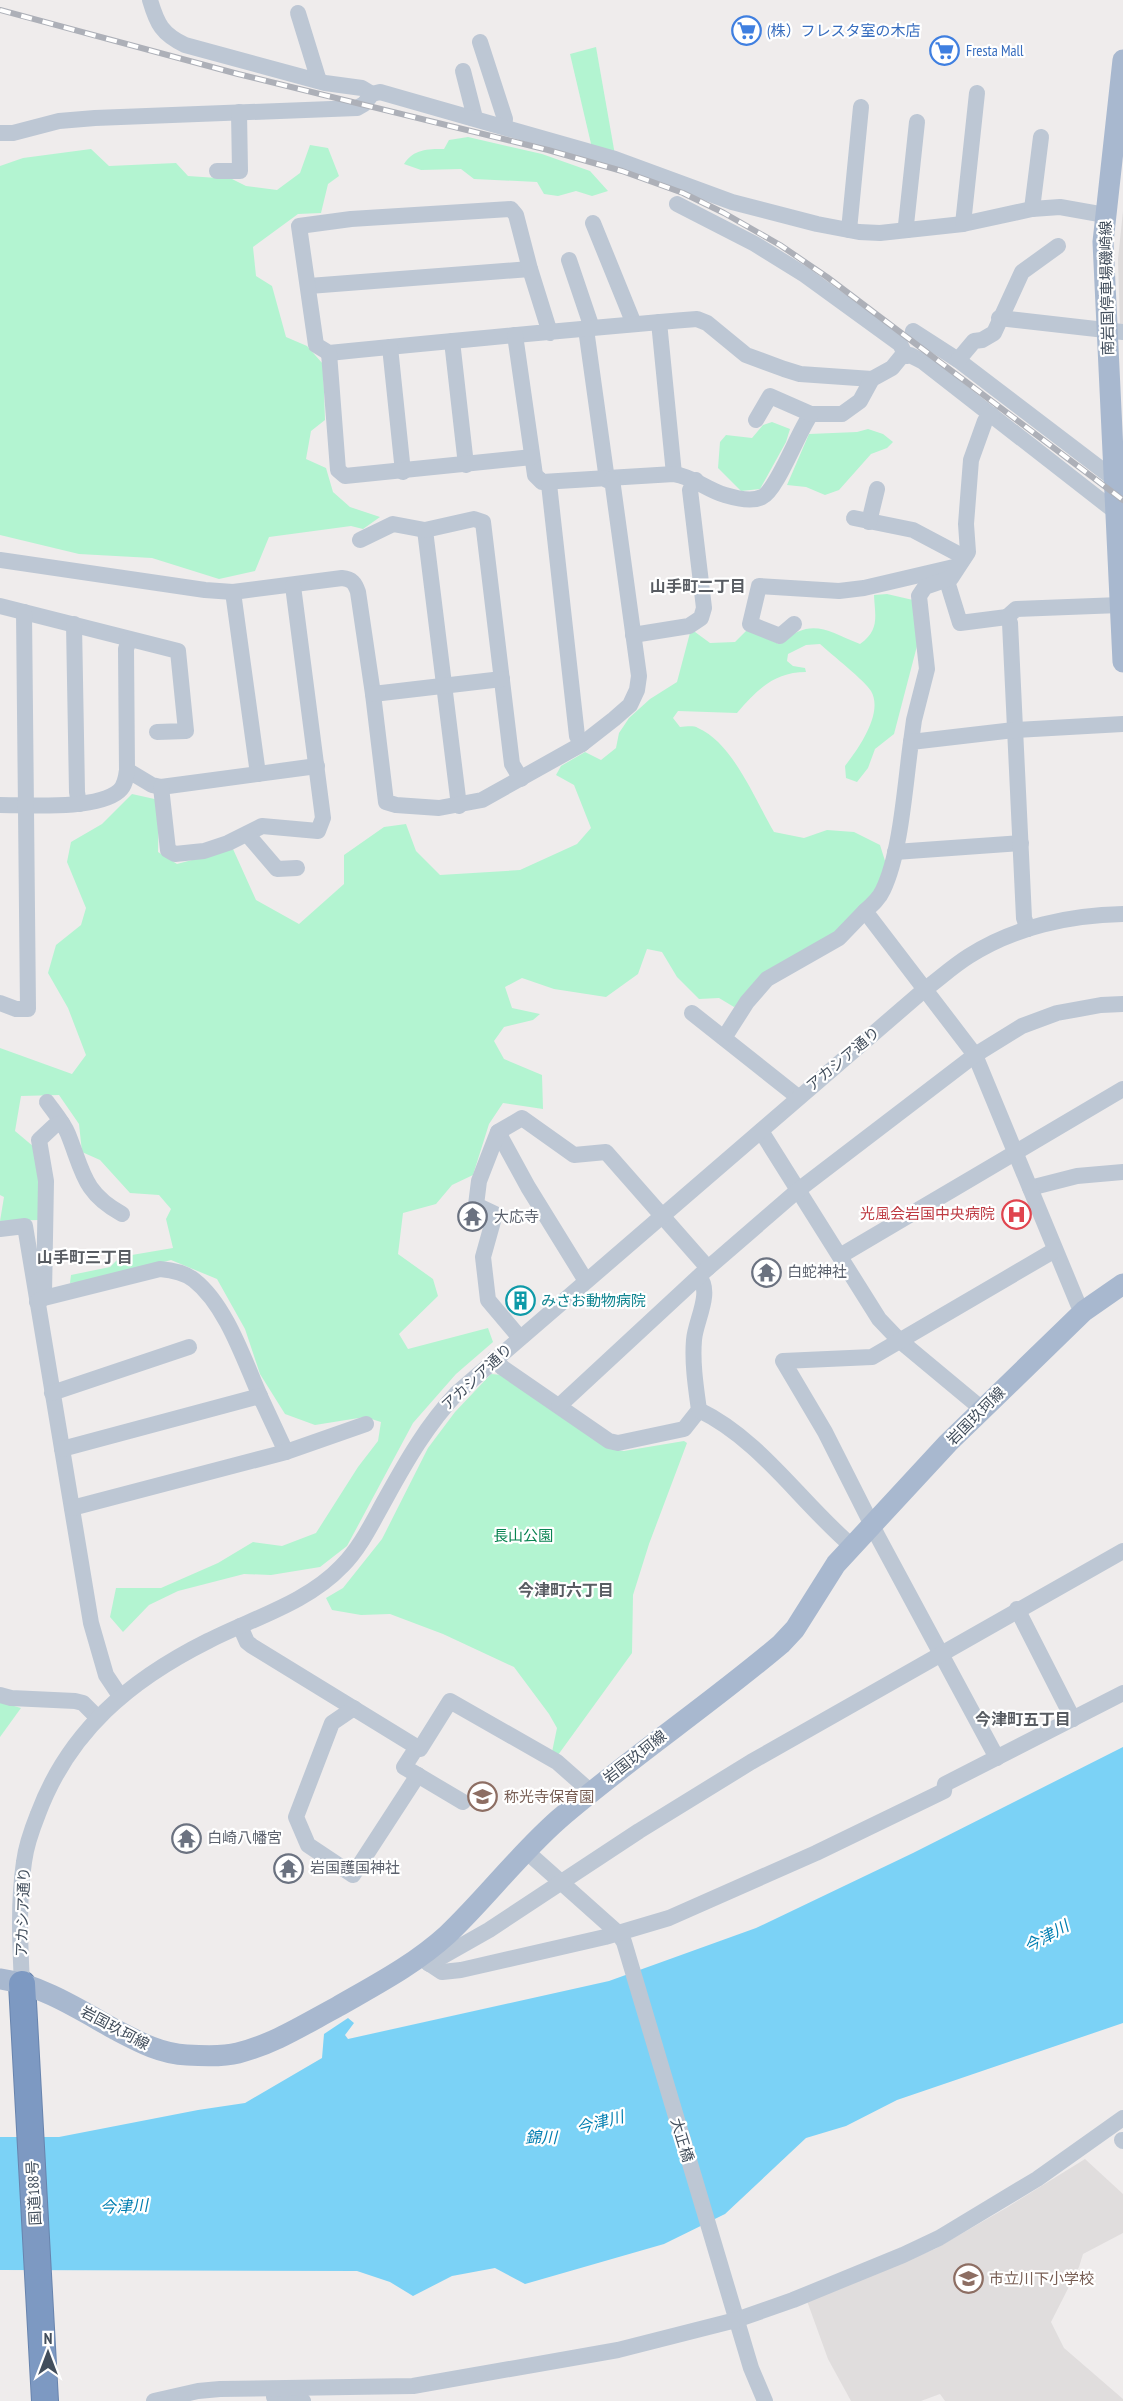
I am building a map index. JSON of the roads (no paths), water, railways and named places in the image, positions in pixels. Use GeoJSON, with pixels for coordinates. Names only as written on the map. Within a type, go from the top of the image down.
{"type":"FeatureCollection","features":[{"type":"Feature","properties":{"kind":"highway","name":"国道188号"},"geometry":{"type":"LineString","coordinates":[[11,1982],[25,2012],[44,2390]]}},
{"type":"Feature","properties":{"kind":"main road","name":"南岩国停車場磯崎線"},"geometry":{"type":"LineString","coordinates":[[1122,74],[1103,242],[1115,331],[1123,662]]}},
{"type":"Feature","properties":{"kind":"main road","name":"岩国玖珂線"},"geometry":{"type":"LineString","coordinates":[[11,1982],[75,2007],[160,2051],[185,2055],[236,2054],[259,2047],[287,2034],[425,1961],[525,1851],[591,1792],[782,1644],[795,1629],[836,1564],[873,1524],[982,1409],[1084,1311],[1123,1284]]}},
{"type":"Feature","properties":{"kind":"street"},"geometry":{"type":"LineString","coordinates":[[150,0],[160,27],[169,38],[185,45],[319,81],[344,87],[362,88],[372,94]]}},
{"type":"Feature","properties":{"kind":"street"},"geometry":{"type":"LineString","coordinates":[[298,13],[319,81]]}},
{"type":"Feature","properties":{"kind":"street"},"geometry":{"type":"LineString","coordinates":[[480,42],[505,119],[504,126]]}},
{"type":"Feature","properties":{"kind":"street"},"geometry":{"type":"LineString","coordinates":[[463,71],[474,114],[472,118]]}},
{"type":"Feature","properties":{"kind":"street"},"geometry":{"type":"LineString","coordinates":[[0,133],[13,133],[59,121],[95,118],[357,108],[364,104],[372,94],[380,92],[504,126],[654,172],[732,202],[849,230],[880,233],[963,224],[1032,208],[1060,207],[1105,215]]}},
{"type":"Feature","properties":{"kind":"street"},"geometry":{"type":"LineString","coordinates":[[963,224],[977,93]]}},
{"type":"Feature","properties":{"kind":"street"},"geometry":{"type":"LineString","coordinates":[[849,230],[861,107]]}},
{"type":"Feature","properties":{"kind":"street"},"geometry":{"type":"LineString","coordinates":[[217,171],[240,171],[239,112]]}},
{"type":"Feature","properties":{"kind":"street"},"geometry":{"type":"LineString","coordinates":[[907,230],[917,122]]}},
{"type":"Feature","properties":{"kind":"street"},"geometry":{"type":"LineString","coordinates":[[1032,208],[1041,137]]}},
{"type":"Feature","properties":{"kind":"street"},"geometry":{"type":"LineString","coordinates":[[677,204],[755,244],[805,275],[900,344],[906,356]]}},
{"type":"Feature","properties":{"kind":"street"},"geometry":{"type":"LineString","coordinates":[[550,333],[516,215],[511,209],[351,219],[299,226],[316,345],[329,353],[550,333],[634,324],[697,319],[707,323],[746,355],[800,374],[872,379]]}},
{"type":"Feature","properties":{"kind":"street"},"geometry":{"type":"LineString","coordinates":[[593,223],[634,324]]}},
{"type":"Feature","properties":{"kind":"street"},"geometry":{"type":"LineString","coordinates":[[958,360],[974,342],[994,333],[1022,272],[1058,246]]}},
{"type":"Feature","properties":{"kind":"street"},"geometry":{"type":"LineString","coordinates":[[0,560],[205,590],[233,592],[342,578],[350,579],[355,584],[373,694],[386,802],[396,805],[439,808],[482,800],[582,744],[630,705],[637,690],[639,676],[589,329],[569,260]]}},
{"type":"Feature","properties":{"kind":"street"},"geometry":{"type":"LineString","coordinates":[[309,286],[530,269]]}},
{"type":"Feature","properties":{"kind":"street"},"geometry":{"type":"LineString","coordinates":[[999,318],[1115,331]]}},
{"type":"Feature","properties":{"kind":"street"},"geometry":{"type":"LineString","coordinates":[[659,322],[674,474]]}},
{"type":"Feature","properties":{"kind":"street"},"geometry":{"type":"LineString","coordinates":[[913,331],[958,360],[1118,483]]}},
{"type":"Feature","properties":{"kind":"street"},"geometry":{"type":"LineString","coordinates":[[515,335],[535,475],[542,482],[674,474],[696,480],[733,498],[763,497],[773,487],[796,437],[812,414]]}},
{"type":"Feature","properties":{"kind":"street"},"geometry":{"type":"LineString","coordinates":[[452,341],[466,465]]}},
{"type":"Feature","properties":{"kind":"street"},"geometry":{"type":"LineString","coordinates":[[390,347],[403,472]]}},
{"type":"Feature","properties":{"kind":"street"},"geometry":{"type":"LineString","coordinates":[[329,353],[338,470],[345,476],[403,472],[532,457]]}},
{"type":"Feature","properties":{"kind":"street"},"geometry":{"type":"LineString","coordinates":[[756,420],[770,396],[812,414],[842,414],[860,401],[872,379],[892,368],[901,357],[910,355],[922,361],[1119,514]]}},
{"type":"Feature","properties":{"kind":"street"},"geometry":{"type":"LineString","coordinates":[[724,1038],[747,1002],[767,979],[838,938],[879,898],[884,889],[895,852],[914,720],[927,669],[919,596],[925,587],[947,581],[968,552],[966,524],[971,460],[985,421],[992,415]]}},
{"type":"Feature","properties":{"kind":"street"},"geometry":{"type":"LineString","coordinates":[[633,635],[688,626],[701,618],[704,608],[690,490],[696,480]]}},
{"type":"Feature","properties":{"kind":"street"},"geometry":{"type":"LineString","coordinates":[[549,483],[577,736],[582,744]]}},
{"type":"Feature","properties":{"kind":"street"},"geometry":{"type":"LineString","coordinates":[[877,489],[862,520],[913,530],[961,562]]}},
{"type":"Feature","properties":{"kind":"street"},"geometry":{"type":"LineString","coordinates":[[360,540],[393,524],[425,530],[474,519],[483,522],[512,764],[521,778]]}},
{"type":"Feature","properties":{"kind":"street"},"geometry":{"type":"LineString","coordinates":[[425,530],[459,806]]}},
{"type":"Feature","properties":{"kind":"street"},"geometry":{"type":"LineString","coordinates":[[794,624],[780,636],[750,624],[759,586],[839,591],[864,588],[961,562]]}},
{"type":"Feature","properties":{"kind":"street"},"geometry":{"type":"LineString","coordinates":[[947,581],[951,587],[960,622],[1007,617],[1017,609],[1120,604]]}},
{"type":"Feature","properties":{"kind":"street"},"geometry":{"type":"LineString","coordinates":[[161,787],[168,850],[175,854],[204,851],[228,843],[262,826],[318,831],[323,818],[292,586]]}},
{"type":"Feature","properties":{"kind":"street"},"geometry":{"type":"LineString","coordinates":[[233,592],[258,774]]}},
{"type":"Feature","properties":{"kind":"street"},"geometry":{"type":"LineString","coordinates":[[0,606],[178,651],[186,731],[157,732]]}},
{"type":"Feature","properties":{"kind":"street"},"geometry":{"type":"LineString","coordinates":[[0,1003],[16,1009],[28,1009],[24,612]]}},
{"type":"Feature","properties":{"kind":"street"},"geometry":{"type":"LineString","coordinates":[[1007,617],[1010,623],[1024,918],[1028,929]]}},
{"type":"Feature","properties":{"kind":"street"},"geometry":{"type":"LineString","coordinates":[[74,624],[79,804]]}},
{"type":"Feature","properties":{"kind":"street"},"geometry":{"type":"LineString","coordinates":[[0,805],[79,804],[117,793],[125,782],[127,770],[126,649],[129,640]]}},
{"type":"Feature","properties":{"kind":"street"},"geometry":{"type":"LineString","coordinates":[[373,694],[502,678]]}},
{"type":"Feature","properties":{"kind":"street"},"geometry":{"type":"LineString","coordinates":[[911,742],[1014,730],[1123,724]]}},
{"type":"Feature","properties":{"kind":"street"},"geometry":{"type":"LineString","coordinates":[[127,770],[152,785],[161,787],[317,766]]}},
{"type":"Feature","properties":{"kind":"street"},"geometry":{"type":"LineString","coordinates":[[247,834],[277,869],[297,868]]}},
{"type":"Feature","properties":{"kind":"street"},"geometry":{"type":"LineString","coordinates":[[895,852],[1021,843]]}},
{"type":"Feature","properties":{"kind":"street"},"geometry":{"type":"LineString","coordinates":[[865,911],[975,1055],[1055,1250],[1078,1304],[1084,1311]]}},
{"type":"Feature","properties":{"kind":"street","name":"アカシア通り"},"geometry":{"type":"LineString","coordinates":[[11,1982],[24,1859],[32,1830],[54,1777],[83,1732],[97,1717],[120,1696],[183,1654],[319,1586],[343,1566],[364,1538],[415,1446],[435,1417],[457,1393],[924,990],[969,956],[1028,929],[1058,920],[1123,914]]}},
{"type":"Feature","properties":{"kind":"street"},"geometry":{"type":"LineString","coordinates":[[559,1406],[797,1191],[975,1055],[1022,1026],[1057,1013],[1101,1005],[1123,1004]]}},
{"type":"Feature","properties":{"kind":"street"},"geometry":{"type":"LineString","coordinates":[[692,1012],[798,1097]]}},
{"type":"Feature","properties":{"kind":"street"},"geometry":{"type":"LineString","coordinates":[[840,1257],[1015,1151],[1123,1089]]}},
{"type":"Feature","properties":{"kind":"street"},"geometry":{"type":"LineString","coordinates":[[47,1102],[62,1123],[83,1176],[103,1203],[122,1214]]}},
{"type":"Feature","properties":{"kind":"street"},"geometry":{"type":"LineString","coordinates":[[520,1338],[488,1300],[483,1257],[495,1214],[476,1205],[479,1181],[498,1132],[522,1118],[574,1155],[606,1152],[661,1215],[704,1273]]}},
{"type":"Feature","properties":{"kind":"street"},"geometry":{"type":"LineString","coordinates":[[41,1300],[46,1181],[39,1140],[54,1126],[62,1123]]}},
{"type":"Feature","properties":{"kind":"street"},"geometry":{"type":"LineString","coordinates":[[760,1131],[879,1319],[899,1340],[982,1409]]}},
{"type":"Feature","properties":{"kind":"street"},"geometry":{"type":"LineString","coordinates":[[498,1132],[586,1281]]}},
{"type":"Feature","properties":{"kind":"street"},"geometry":{"type":"LineString","coordinates":[[1030,1188],[1077,1176],[1123,1172]]}},
{"type":"Feature","properties":{"kind":"street"},"geometry":{"type":"LineString","coordinates":[[0,1229],[25,1226],[41,1300],[52,1393],[91,1623],[106,1675],[120,1696]]}},
{"type":"Feature","properties":{"kind":"street"},"geometry":{"type":"LineString","coordinates":[[997,1758],[825,1432],[783,1361],[872,1357],[1055,1250]]}},
{"type":"Feature","properties":{"kind":"street"},"geometry":{"type":"LineString","coordinates":[[41,1300],[160,1269],[176,1270],[193,1278],[208,1292],[230,1329],[286,1452]]}},
{"type":"Feature","properties":{"kind":"street"},"geometry":{"type":"LineString","coordinates":[[494,1359],[503,1368],[609,1441],[618,1443],[684,1429],[699,1410],[694,1340],[705,1292],[702,1280],[704,1273]]}},
{"type":"Feature","properties":{"kind":"street"},"geometry":{"type":"LineString","coordinates":[[52,1393],[189,1347]]}},
{"type":"Feature","properties":{"kind":"street"},"geometry":{"type":"LineString","coordinates":[[62,1449],[260,1396]]}},
{"type":"Feature","properties":{"kind":"street"},"geometry":{"type":"LineString","coordinates":[[699,1410],[741,1438],[793,1485],[852,1547]]}},
{"type":"Feature","properties":{"kind":"street"},"geometry":{"type":"LineString","coordinates":[[72,1508],[286,1452],[366,1424]]}},
{"type":"Feature","properties":{"kind":"street"},"geometry":{"type":"LineString","coordinates":[[425,1961],[489,1930],[752,1762],[1017,1609],[1123,1551]]}},
{"type":"Feature","properties":{"kind":"street"},"geometry":{"type":"LineString","coordinates":[[1017,1609],[1073,1719]]}},
{"type":"Feature","properties":{"kind":"street"},"geometry":{"type":"LineString","coordinates":[[240,1626],[247,1642],[252,1646],[420,1749],[450,1701],[557,1762],[591,1792]]}},
{"type":"Feature","properties":{"kind":"street"},"geometry":{"type":"LineString","coordinates":[[425,1961],[442,1972],[461,1970],[631,1930],[669,1918],[816,1853],[944,1791],[945,1784],[1123,1693]]}},
{"type":"Feature","properties":{"kind":"street"},"geometry":{"type":"LineString","coordinates":[[0,1695],[11,1698],[75,1701],[83,1703],[97,1717]]}},
{"type":"Feature","properties":{"kind":"street"},"geometry":{"type":"LineString","coordinates":[[354,1708],[332,1723],[296,1817],[308,1845],[353,1875],[418,1775]]}},
{"type":"Feature","properties":{"kind":"street"},"geometry":{"type":"LineString","coordinates":[[417,1746],[404,1767],[463,1802]]}},
{"type":"Feature","properties":{"kind":"street"},"geometry":{"type":"LineString","coordinates":[[525,1851],[618,1933]]}},
{"type":"Feature","properties":{"kind":"street","name":"大正橋"},"geometry":{"type":"LineString","coordinates":[[618,1933],[624,1942],[751,2368],[765,2401]]}},
{"type":"Feature","properties":{"kind":"street"},"geometry":{"type":"LineString","coordinates":[[154,2401],[198,2391],[256,2392],[413,2386],[618,2350],[735,2317],[803,2296],[939,2238],[1037,2180],[1123,2118]]}},
{"type":"Feature","properties":{"kind":"street"},"geometry":{"type":"LineString","coordinates":[[224,2401],[256,2392],[303,2401]]}},
{"type":"Feature","properties":{"kind":"water","name":"錦川"},"geometry":{"type":"Polygon","coordinates":[[[1123,1747],[1123,2023],[897,2100],[846,2126],[806,2138],[725,2214],[664,2244],[525,2284],[495,2268],[452,2276],[413,2296],[390,2282],[357,2271],[0,2270],[0,2137],[59,2137],[245,2103],[322,2058],[324,2034],[348,2018],[354,2023],[345,2035],[348,2039],[609,1981],[756,1928],[913,1853],[1123,1747]]]}},
{"type":"Feature","properties":{"kind":"railway"},"geometry":{"type":"LineString","coordinates":[[0,10],[238,74],[548,150],[622,171],[683,193],[780,245],[827,277],[1123,500]]}},
{"type":"Feature","properties":{"kind":"place","name":"(株）フレスタ室の木店"},"geometry":{"type":"Point","coordinates":[746,31]}},
{"type":"Feature","properties":{"kind":"place","name":"Fresta Mall"},"geometry":{"type":"Point","coordinates":[945,51]}},
{"type":"Feature","properties":{"kind":"place","name":"光風会岩国中央病院"},"geometry":{"type":"Point","coordinates":[1016,1214]}},
{"type":"Feature","properties":{"kind":"place","name":"大応寺"},"geometry":{"type":"Point","coordinates":[473,1217]}},
{"type":"Feature","properties":{"kind":"place","name":"白蛇神社"},"geometry":{"type":"Point","coordinates":[766,1272]}},
{"type":"Feature","properties":{"kind":"place","name":"みさお動物病院"},"geometry":{"type":"Point","coordinates":[520,1301]}},
{"type":"Feature","properties":{"kind":"place","name":"称光寺保育園"},"geometry":{"type":"Point","coordinates":[483,1797]}},
{"type":"Feature","properties":{"kind":"place","name":"白崎八幡宮"},"geometry":{"type":"Point","coordinates":[186,1838]}},
{"type":"Feature","properties":{"kind":"place","name":"岩国護国神社"},"geometry":{"type":"Point","coordinates":[289,1868]}},
{"type":"Feature","properties":{"kind":"place","name":"市立川下小学校"},"geometry":{"type":"Point","coordinates":[968,2279]}},
{"type":"Feature","properties":{"kind":"district","name":"山手町二丁目"},"geometry":{"type":"Point","coordinates":[698,586]}},
{"type":"Feature","properties":{"kind":"district","name":"山手町三丁目"},"geometry":{"type":"Point","coordinates":[85,1257]}},
{"type":"Feature","properties":{"kind":"district","name":"今津町六丁目"},"geometry":{"type":"Point","coordinates":[566,1590]}},
{"type":"Feature","properties":{"kind":"district","name":"今津町五丁目"},"geometry":{"type":"Point","coordinates":[1023,1719]}},
{"type":"Feature","properties":{"kind":"park label","name":"長山公園"},"geometry":{"type":"Point","coordinates":[523,1536]}},
{"type":"Feature","properties":{"kind":"water label","name":"今津川"},"geometry":{"type":"Point","coordinates":[1046,1936]}},
{"type":"Feature","properties":{"kind":"water label","name":"今津川"},"geometry":{"type":"Point","coordinates":[600,2122]}},
{"type":"Feature","properties":{"kind":"water label","name":"今津川"},"geometry":{"type":"Point","coordinates":[124,2206]}}]}
